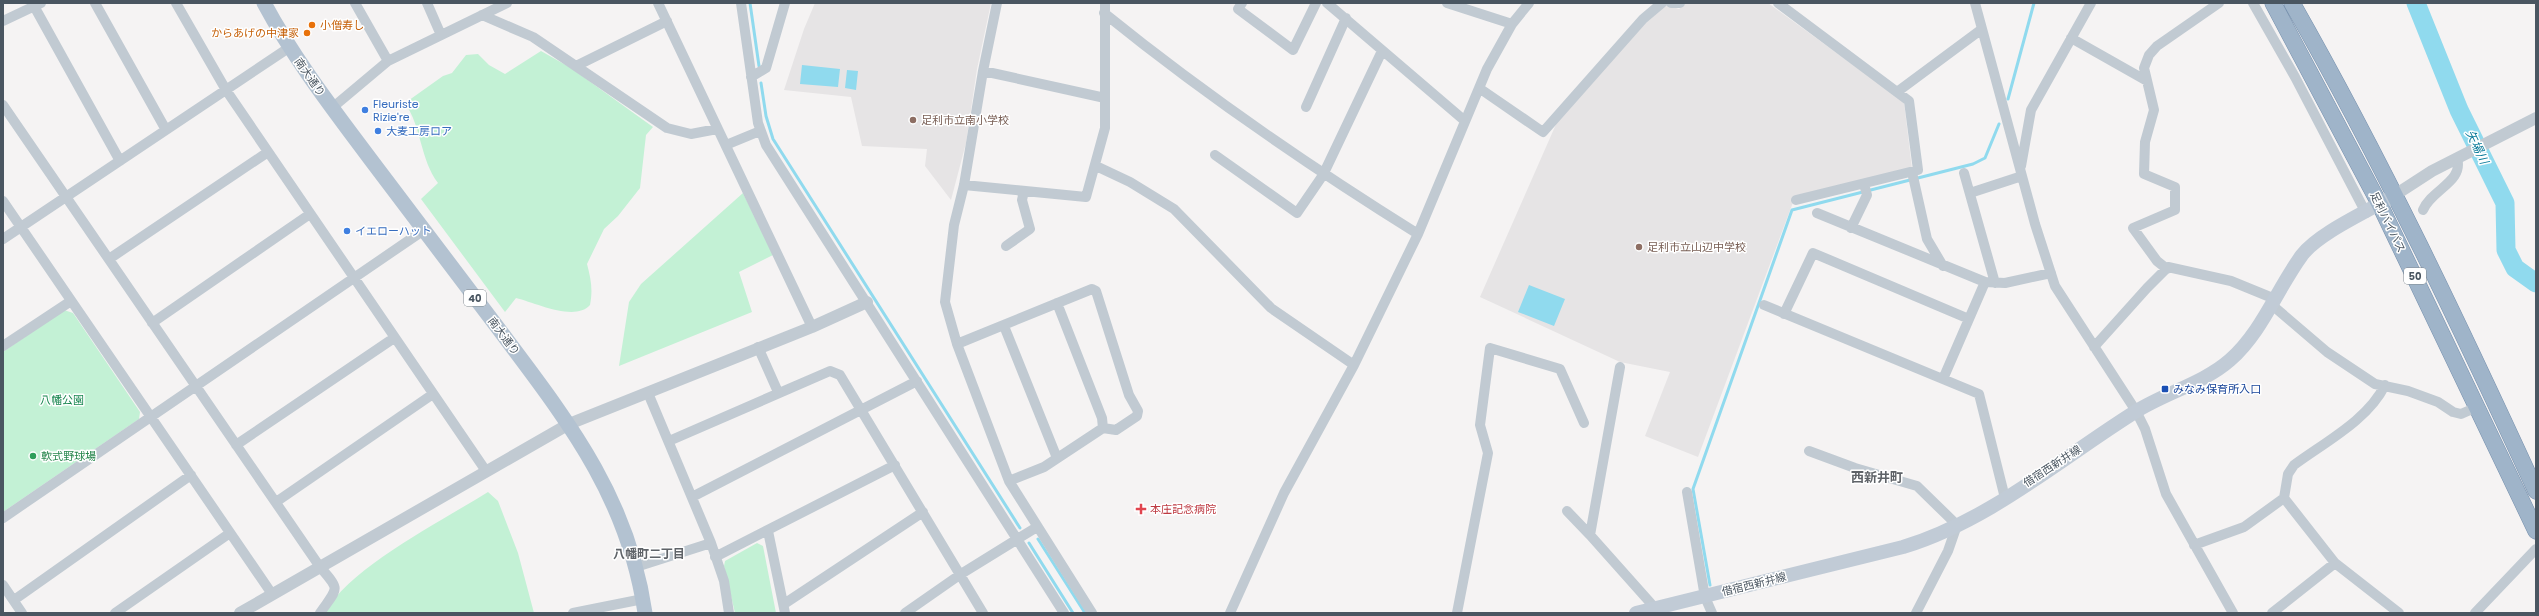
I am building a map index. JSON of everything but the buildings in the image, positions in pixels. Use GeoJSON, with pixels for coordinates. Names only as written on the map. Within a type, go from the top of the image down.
{"type":"FeatureCollection","features":[{"type":"Feature","properties":{"kind":"highway","name":"50"},"geometry":{"type":"LineString","coordinates":[[2269,3],[2285,25]]}},
{"type":"Feature","properties":{"kind":"highway","name":"足利バイパス"},"geometry":{"type":"LineString","coordinates":[[2272,3],[2380,205],[2536,531]]}},
{"type":"Feature","properties":{"kind":"highway","name":"足利バイパス"},"geometry":{"type":"LineString","coordinates":[[2293,3],[2395,195],[2452,309],[2536,491]]}},
{"type":"Feature","properties":{"kind":"main road","name":"南大通り"},"geometry":{"type":"LineString","coordinates":[[264,3],[290,47],[332,108],[569,424],[598,470],[622,523],[636,567],[644,606]]}},
{"type":"Feature","properties":{"kind":"main road","name":"借宿西新井線"},"geometry":{"type":"LineString","coordinates":[[1636,613],[1903,547],[1938,536],[2005,498],[2136,411],[2217,370],[2230,360],[2250,337],[2308,249],[2395,195]]}},
{"type":"Feature","properties":{"kind":"street"},"geometry":{"type":"LineString","coordinates":[[95,3],[166,130]]}},
{"type":"Feature","properties":{"kind":"street"},"geometry":{"type":"LineString","coordinates":[[176,3],[226,90],[353,279],[486,471]]}},
{"type":"Feature","properties":{"kind":"street"},"geometry":{"type":"LineString","coordinates":[[355,3],[388,61]]}},
{"type":"Feature","properties":{"kind":"street"},"geometry":{"type":"LineString","coordinates":[[427,3],[441,35]]}},
{"type":"Feature","properties":{"kind":"street"},"geometry":{"type":"LineString","coordinates":[[332,108],[388,61],[482,15],[493,6],[507,3]]}},
{"type":"Feature","properties":{"kind":"street"},"geometry":{"type":"LineString","coordinates":[[658,3],[812,327]]}},
{"type":"Feature","properties":{"kind":"street"},"geometry":{"type":"LineString","coordinates":[[741,3],[760,131],[766,145],[1064,613]]}},
{"type":"Feature","properties":{"kind":"street"},"geometry":{"type":"LineString","coordinates":[[752,77],[766,68],[785,3]]}},
{"type":"Feature","properties":{"kind":"street"},"geometry":{"type":"LineString","coordinates":[[998,3],[983,71],[964,185],[954,224],[945,289],[948,319],[1009,481],[1092,613]]}},
{"type":"Feature","properties":{"kind":"street"},"geometry":{"type":"LineString","coordinates":[[964,185],[1086,197],[1096,166],[1105,128],[1105,3]]}},
{"type":"Feature","properties":{"kind":"street"},"geometry":{"type":"LineString","coordinates":[[1242,3],[1238,10],[1293,50],[1316,3]]}},
{"type":"Feature","properties":{"kind":"street"},"geometry":{"type":"LineString","coordinates":[[1327,3],[1465,121]]}},
{"type":"Feature","properties":{"kind":"street"},"geometry":{"type":"LineString","coordinates":[[1447,3],[1512,24]]}},
{"type":"Feature","properties":{"kind":"street"},"geometry":{"type":"LineString","coordinates":[[1230,613],[1284,493],[1354,365],[1418,234],[1479,88],[1512,24],[1529,3]]}},
{"type":"Feature","properties":{"kind":"street"},"geometry":{"type":"LineString","coordinates":[[1479,88],[1543,132],[1643,19],[1662,3]]}},
{"type":"Feature","properties":{"kind":"street"},"geometry":{"type":"LineString","coordinates":[[1671,3],[1680,3]]}},
{"type":"Feature","properties":{"kind":"street"},"geometry":{"type":"LineString","coordinates":[[1778,3],[1909,100],[1918,170],[1796,200]]}},
{"type":"Feature","properties":{"kind":"street"},"geometry":{"type":"LineString","coordinates":[[1975,3],[2021,173],[2055,286],[2136,411],[2145,429],[2166,494],[2233,613]]}},
{"type":"Feature","properties":{"kind":"street"},"geometry":{"type":"LineString","coordinates":[[2021,173],[2031,110],[2091,3]]}},
{"type":"Feature","properties":{"kind":"street"},"geometry":{"type":"LineString","coordinates":[[2167,269],[2157,261],[2133,228],[2175,210],[2175,188],[2144,174],[2145,142],[2154,110],[2144,68],[2149,55],[2157,46],[2219,3]]}},
{"type":"Feature","properties":{"kind":"street"},"geometry":{"type":"LineString","coordinates":[[2253,3],[2295,77],[2366,213]]}},
{"type":"Feature","properties":{"kind":"street"},"geometry":{"type":"LineString","coordinates":[[3,21],[37,5],[120,161]]}},
{"type":"Feature","properties":{"kind":"street"},"geometry":{"type":"LineString","coordinates":[[1104,14],[1218,100],[1324,175],[1418,234]]}},
{"type":"Feature","properties":{"kind":"street"},"geometry":{"type":"LineString","coordinates":[[482,15],[533,36],[667,128],[691,134],[717,129]]}},
{"type":"Feature","properties":{"kind":"street"},"geometry":{"type":"LineString","coordinates":[[1306,107],[1346,18]]}},
{"type":"Feature","properties":{"kind":"street"},"geometry":{"type":"LineString","coordinates":[[576,66],[667,21]]}},
{"type":"Feature","properties":{"kind":"street"},"geometry":{"type":"LineString","coordinates":[[1897,92],[1982,29]]}},
{"type":"Feature","properties":{"kind":"street"},"geometry":{"type":"LineString","coordinates":[[2071,38],[2147,81]]}},
{"type":"Feature","properties":{"kind":"street"},"geometry":{"type":"LineString","coordinates":[[3,239],[290,47]]}},
{"type":"Feature","properties":{"kind":"street"},"geometry":{"type":"LineString","coordinates":[[1215,155],[1297,213],[1324,175],[1382,51]]}},
{"type":"Feature","properties":{"kind":"street"},"geometry":{"type":"LineString","coordinates":[[983,71],[1105,98]]}},
{"type":"Feature","properties":{"kind":"street"},"geometry":{"type":"LineString","coordinates":[[3,105],[320,567],[336,586],[336,590],[320,613]]}},
{"type":"Feature","properties":{"kind":"street"},"geometry":{"type":"LineString","coordinates":[[2395,195],[2427,174],[2456,158],[2536,118]]}},
{"type":"Feature","properties":{"kind":"street"},"geometry":{"type":"LineString","coordinates":[[726,145],[760,131]]}},
{"type":"Feature","properties":{"kind":"street"},"geometry":{"type":"LineString","coordinates":[[108,259],[268,152]]}},
{"type":"Feature","properties":{"kind":"street"},"geometry":{"type":"LineString","coordinates":[[2423,210],[2433,194],[2456,176],[2459,166],[2456,158]]}},
{"type":"Feature","properties":{"kind":"street"},"geometry":{"type":"LineString","coordinates":[[1096,166],[1130,182],[1174,209],[1272,308],[1354,365]]}},
{"type":"Feature","properties":{"kind":"street"},"geometry":{"type":"LineString","coordinates":[[1912,172],[1927,238],[1943,266]]}},
{"type":"Feature","properties":{"kind":"street"},"geometry":{"type":"LineString","coordinates":[[1943,379],[1969,319],[1990,282],[1964,173]]}},
{"type":"Feature","properties":{"kind":"street"},"geometry":{"type":"LineString","coordinates":[[1970,193],[2021,173]]}},
{"type":"Feature","properties":{"kind":"street"},"geometry":{"type":"LineString","coordinates":[[1851,228],[1866,195],[1864,184]]}},
{"type":"Feature","properties":{"kind":"street"},"geometry":{"type":"LineString","coordinates":[[1006,246],[1030,229],[1022,200],[1024,191]]}},
{"type":"Feature","properties":{"kind":"street"},"geometry":{"type":"LineString","coordinates":[[3,201],[272,594]]}},
{"type":"Feature","properties":{"kind":"street"},"geometry":{"type":"LineString","coordinates":[[1816,213],[1943,266],[1990,282],[2004,283],[2051,273]]}},
{"type":"Feature","properties":{"kind":"street"},"geometry":{"type":"LineString","coordinates":[[152,323],[310,214]]}},
{"type":"Feature","properties":{"kind":"street"},"geometry":{"type":"LineString","coordinates":[[3,518],[424,230]]}},
{"type":"Feature","properties":{"kind":"street"},"geometry":{"type":"LineString","coordinates":[[1784,314],[1813,253],[1969,319]]}},
{"type":"Feature","properties":{"kind":"street"},"geometry":{"type":"LineString","coordinates":[[2094,347],[2168,267],[2231,281],[2274,302],[2327,352],[2376,384],[2385,384],[2438,402],[2453,412],[2461,414],[2477,407]]}},
{"type":"Feature","properties":{"kind":"street"},"geometry":{"type":"LineString","coordinates":[[957,344],[1092,289],[1096,290],[1129,395],[1138,411],[1137,416],[1116,430],[1103,428],[1044,467],[1009,481]]}},
{"type":"Feature","properties":{"kind":"street"},"geometry":{"type":"LineString","coordinates":[[3,346],[71,301]]}},
{"type":"Feature","properties":{"kind":"street"},"geometry":{"type":"LineString","coordinates":[[240,613],[569,424],[758,347],[812,327],[867,302]]}},
{"type":"Feature","properties":{"kind":"street"},"geometry":{"type":"LineString","coordinates":[[1057,303],[1102,418],[1103,428]]}},
{"type":"Feature","properties":{"kind":"street"},"geometry":{"type":"LineString","coordinates":[[1764,305],[1979,394],[2005,498]]}},
{"type":"Feature","properties":{"kind":"street"},"geometry":{"type":"LineString","coordinates":[[1004,326],[1057,458]]}},
{"type":"Feature","properties":{"kind":"street"},"geometry":{"type":"LineString","coordinates":[[236,445],[394,338]]}},
{"type":"Feature","properties":{"kind":"street"},"geometry":{"type":"LineString","coordinates":[[758,347],[778,392]]}},
{"type":"Feature","properties":{"kind":"street"},"geometry":{"type":"LineString","coordinates":[[1457,613],[1488,453],[1480,425],[1490,348],[1560,370],[1584,423]]}},
{"type":"Feature","properties":{"kind":"street"},"geometry":{"type":"LineString","coordinates":[[1590,535],[1620,367]]}},
{"type":"Feature","properties":{"kind":"street"},"geometry":{"type":"LineString","coordinates":[[669,441],[778,392],[830,370],[834,371],[840,375],[862,410],[984,613]]}},
{"type":"Feature","properties":{"kind":"street"},"geometry":{"type":"LineString","coordinates":[[692,497],[862,410],[917,380]]}},
{"type":"Feature","properties":{"kind":"street"},"geometry":{"type":"LineString","coordinates":[[2194,545],[2244,526],[2284,498],[2288,474],[2294,465],[2349,427],[2376,401],[2385,384]]}},
{"type":"Feature","properties":{"kind":"street"},"geometry":{"type":"LineString","coordinates":[[648,393],[711,543],[724,581],[729,613]]}},
{"type":"Feature","properties":{"kind":"street"},"geometry":{"type":"LineString","coordinates":[[276,502],[433,394]]}},
{"type":"Feature","properties":{"kind":"street"},"geometry":{"type":"LineString","coordinates":[[1809,451],[1855,468],[1917,486],[1957,525],[1948,551],[1916,613]]}},
{"type":"Feature","properties":{"kind":"street"},"geometry":{"type":"LineString","coordinates":[[716,557],[895,465]]}},
{"type":"Feature","properties":{"kind":"street"},"geometry":{"type":"LineString","coordinates":[[14,600],[191,476]]}},
{"type":"Feature","properties":{"kind":"street"},"geometry":{"type":"LineString","coordinates":[[1687,492],[1705,597],[1712,613]]}},
{"type":"Feature","properties":{"kind":"street"},"geometry":{"type":"LineString","coordinates":[[2284,498],[2335,563],[2400,613]]}},
{"type":"Feature","properties":{"kind":"street"},"geometry":{"type":"LineString","coordinates":[[1567,511],[1655,608]]}},
{"type":"Feature","properties":{"kind":"street"},"geometry":{"type":"LineString","coordinates":[[768,531],[784,608],[923,512]]}},
{"type":"Feature","properties":{"kind":"street"},"geometry":{"type":"LineString","coordinates":[[908,612],[961,574],[1038,527]]}},
{"type":"Feature","properties":{"kind":"street"},"geometry":{"type":"LineString","coordinates":[[115,613],[230,532]]}},
{"type":"Feature","properties":{"kind":"street"},"geometry":{"type":"LineString","coordinates":[[636,567],[711,543]]}},
{"type":"Feature","properties":{"kind":"street"},"geometry":{"type":"LineString","coordinates":[[2475,613],[2536,549]]}},
{"type":"Feature","properties":{"kind":"street"},"geometry":{"type":"LineString","coordinates":[[2272,613],[2335,563]]}},
{"type":"Feature","properties":{"kind":"street"},"geometry":{"type":"LineString","coordinates":[[3,585],[22,613]]}},
{"type":"Feature","properties":{"kind":"street"},"geometry":{"type":"LineString","coordinates":[[573,613],[644,606]]}},
{"type":"Feature","properties":{"kind":"shaded area","name":"足利市立南小学校"},"geometry":{"type":"Polygon","coordinates":[[[815,3],[991,3],[977,69],[966,143],[951,200],[925,166],[927,149],[862,146],[851,97],[784,90],[804,29],[815,3]]]}},
{"type":"Feature","properties":{"kind":"shaded area","name":"足利市立山辺中学校"},"geometry":{"type":"Polygon","coordinates":[[[1686,3],[1768,3],[1904,102],[1912,169],[1795,197],[1698,457],[1645,436],[1670,372],[1620,362],[1480,297],[1557,122],[1650,17],[1664,4],[1679,9],[1686,3]]]}},
{"type":"Feature","properties":{"kind":"green space"},"geometry":{"type":"Polygon","coordinates":[[[541,51],[571,68],[653,127],[646,135],[640,188],[618,216],[604,229],[587,264],[591,284],[590,305],[583,310],[565,312],[516,298],[505,312],[421,199],[438,183],[432,174],[424,154],[415,123],[405,103],[443,76],[452,73],[466,55],[478,54],[489,65],[505,74],[541,51]]]}},
{"type":"Feature","properties":{"kind":"green space"},"geometry":{"type":"Polygon","coordinates":[[[743,193],[773,255],[739,272],[752,312],[619,366],[629,302],[641,284],[743,193]]]}},
{"type":"Feature","properties":{"kind":"green space","name":"八幡公園"},"geometry":{"type":"Polygon","coordinates":[[[64,310],[73,313],[140,412],[139,419],[3,512],[3,352],[64,310]]]}},
{"type":"Feature","properties":{"kind":"green space"},"geometry":{"type":"Polygon","coordinates":[[[488,492],[498,501],[518,553],[534,613],[324,613],[337,596],[355,578],[376,562],[422,531],[488,492]]]}},
{"type":"Feature","properties":{"kind":"green space"},"geometry":{"type":"Polygon","coordinates":[[[757,543],[763,546],[776,613],[735,613],[724,566],[725,561],[757,543]]]}},
{"type":"Feature","properties":{"kind":"water"},"geometry":{"type":"Polygon","coordinates":[[[802,65],[840,69],[838,87],[800,84],[802,65]]]}},
{"type":"Feature","properties":{"kind":"water"},"geometry":{"type":"Polygon","coordinates":[[[847,70],[858,71],[856,90],[845,88],[847,70]]]}},
{"type":"Feature","properties":{"kind":"water"},"geometry":{"type":"Polygon","coordinates":[[[1529,285],[1565,299],[1554,326],[1518,312],[1529,285]]]}},
{"type":"Feature","properties":{"kind":"waterway"},"geometry":{"type":"LineString","coordinates":[[750,3],[759,66]]}},
{"type":"Feature","properties":{"kind":"waterway"},"geometry":{"type":"LineString","coordinates":[[2008,99],[2034,3]]}},
{"type":"Feature","properties":{"kind":"waterway","name":"矢場川"},"geometry":{"type":"LineString","coordinates":[[2416,3],[2459,110],[2505,203],[2506,250],[2515,268],[2536,283]]}},
{"type":"Feature","properties":{"kind":"waterway"},"geometry":{"type":"LineString","coordinates":[[761,83],[766,116],[773,139],[1020,528]]}},
{"type":"Feature","properties":{"kind":"waterway"},"geometry":{"type":"LineString","coordinates":[[1710,585],[1693,489],[1792,210],[1973,164],[1985,158],[1999,124]]}},
{"type":"Feature","properties":{"kind":"waterway"},"geometry":{"type":"LineString","coordinates":[[1038,539],[1085,613]]}},
{"type":"Feature","properties":{"kind":"waterway"},"geometry":{"type":"LineString","coordinates":[[1029,543],[1073,613]]}},
{"type":"Feature","properties":{"kind":"place","name":"小僧寿し"},"geometry":{"type":"Point","coordinates":[312,25]}},
{"type":"Feature","properties":{"kind":"place","name":"からあげの中津家"},"geometry":{"type":"Point","coordinates":[307,33]}},
{"type":"Feature","properties":{"kind":"place","name":"Fleuriste Rizie're"},"geometry":{"type":"Point","coordinates":[365,110]}},
{"type":"Feature","properties":{"kind":"place","name":"足利市立南小学校"},"geometry":{"type":"Point","coordinates":[913,120]}},
{"type":"Feature","properties":{"kind":"place","name":"大麦工房ロア"},"geometry":{"type":"Point","coordinates":[378,131]}},
{"type":"Feature","properties":{"kind":"place","name":"イエローハット"},"geometry":{"type":"Point","coordinates":[347,231]}},
{"type":"Feature","properties":{"kind":"place","name":"足利市立山辺中学校"},"geometry":{"type":"Point","coordinates":[1639,247]}},
{"type":"Feature","properties":{"kind":"place","name":"みなみ保育所入口"},"geometry":{"type":"Point","coordinates":[2165,389]}},
{"type":"Feature","properties":{"kind":"place","name":"軟式野球場"},"geometry":{"type":"Point","coordinates":[33,456]}},
{"type":"Feature","properties":{"kind":"place","name":"本庄記念病院"},"geometry":{"type":"Point","coordinates":[1141,509]}},
{"type":"Feature","properties":{"kind":"district","name":"西新井町"},"geometry":{"type":"Point","coordinates":[1877,477]}},
{"type":"Feature","properties":{"kind":"district","name":"八幡町二丁目"},"geometry":{"type":"Point","coordinates":[649,554]}}]}
